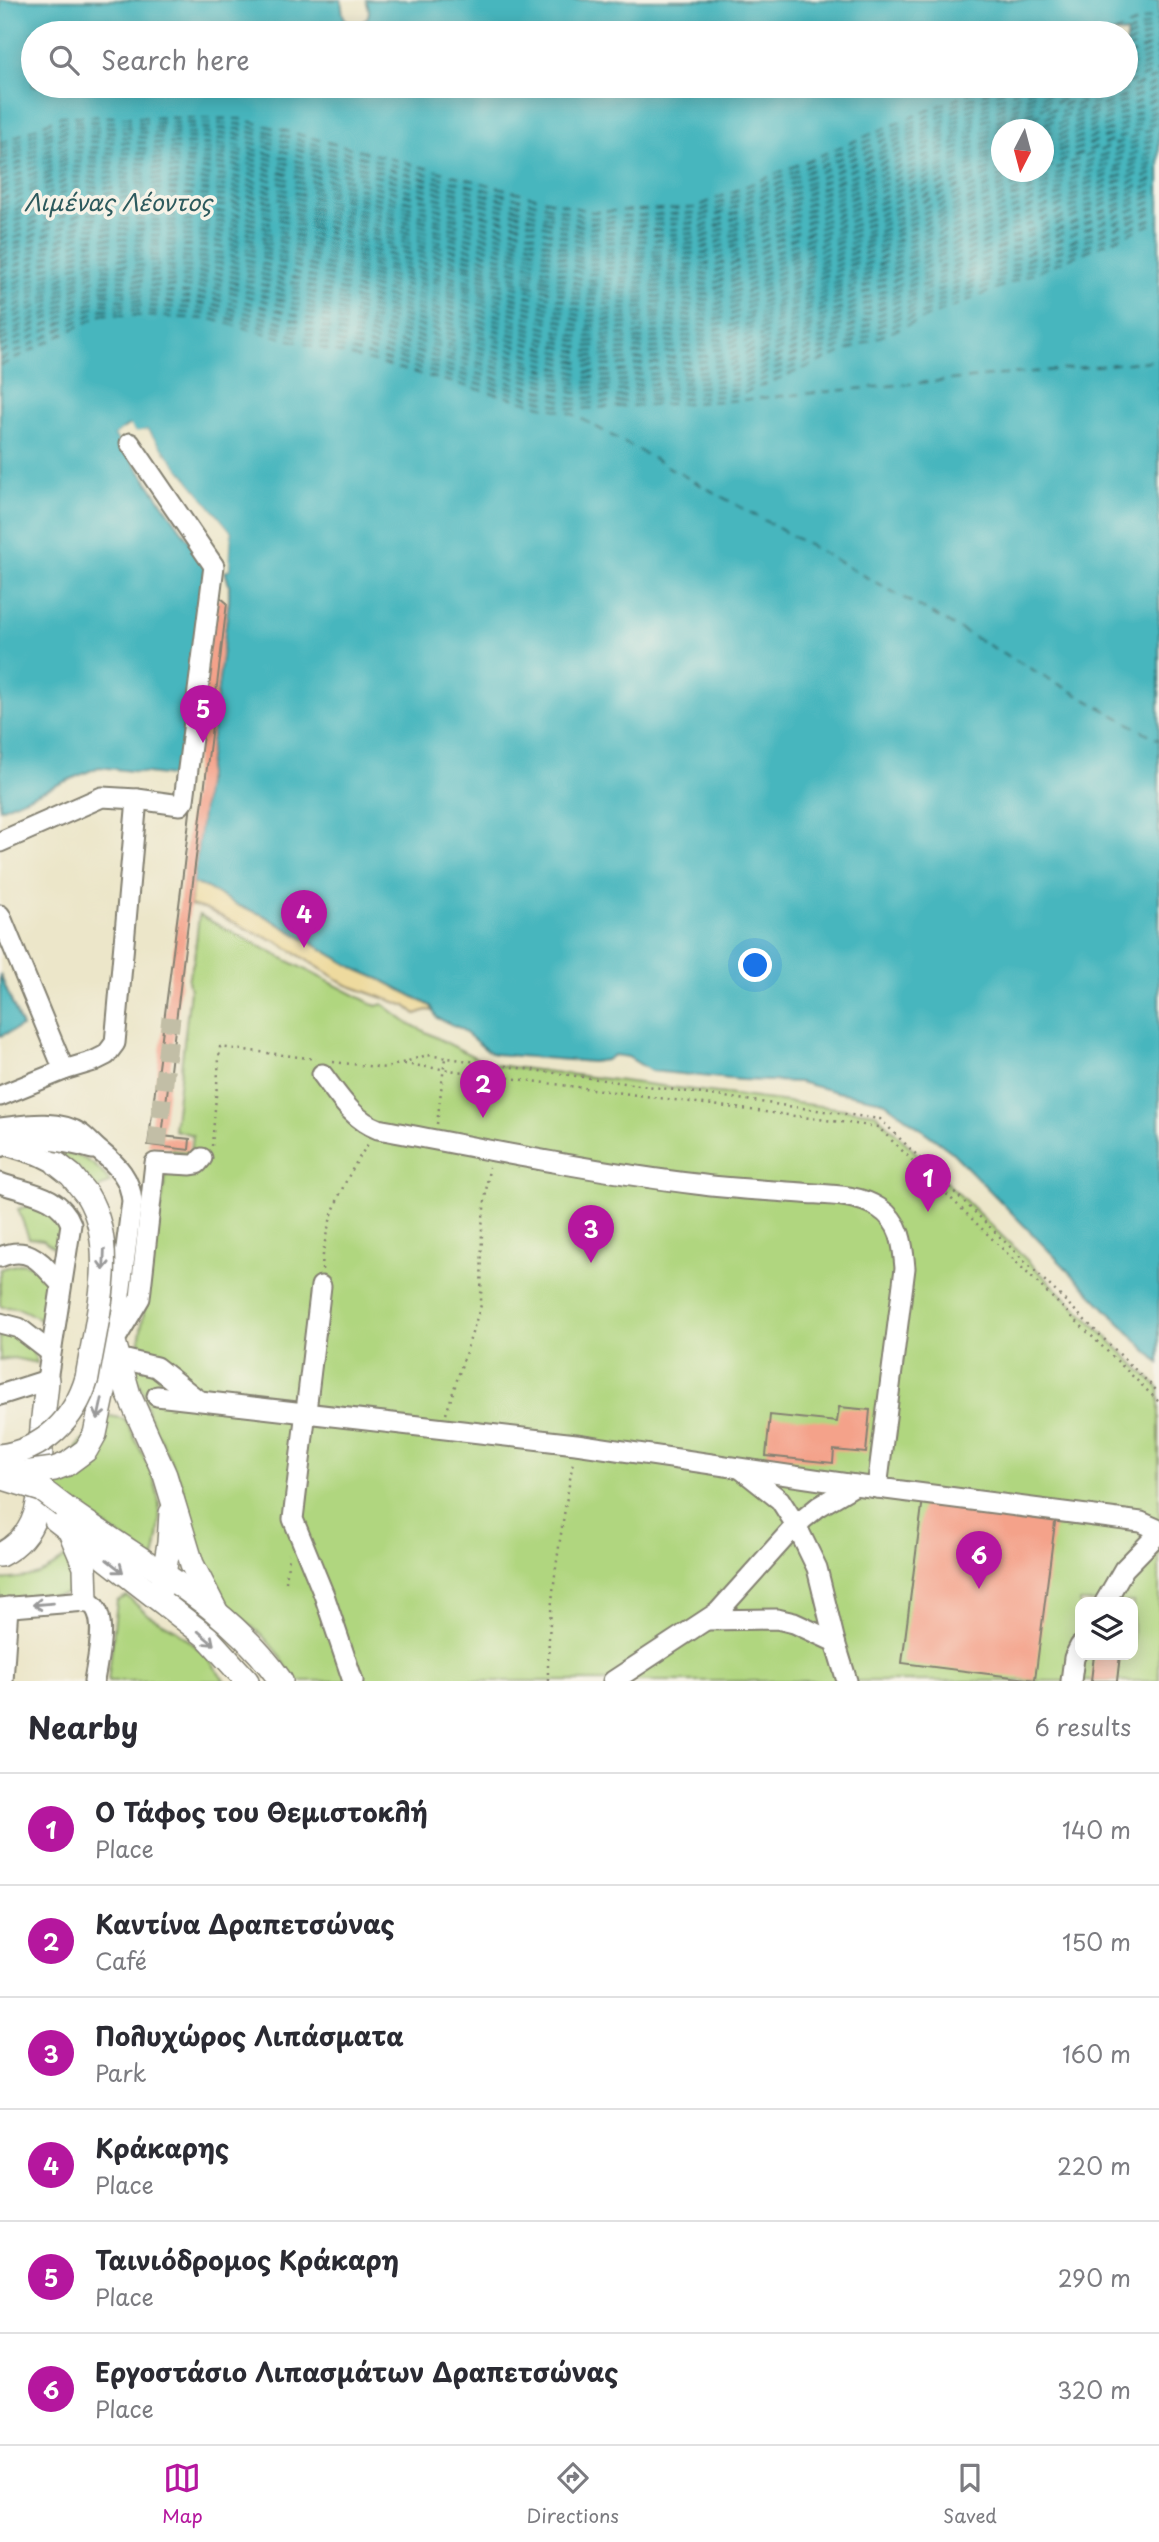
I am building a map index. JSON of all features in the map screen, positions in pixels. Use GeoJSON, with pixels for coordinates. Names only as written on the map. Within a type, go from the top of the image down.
{"type":"FeatureCollection","features":[{"type":"Feature","properties":{"kind":"main road"},"geometry":{"type":"LineString","coordinates":[[0,1476],[19,1452],[59,1428],[69,1417],[83,1392],[87,1378],[104,1256],[102,1229],[87,1195],[71,1175],[57,1164]]}},
{"type":"Feature","properties":{"kind":"main road"},"geometry":{"type":"LineString","coordinates":[[0,1476],[67,1464],[86,1451],[94,1434],[116,1350]]}},
{"type":"Feature","properties":{"kind":"main road"},"geometry":{"type":"LineString","coordinates":[[116,1350],[132,1403],[170,1490],[192,1564],[216,1611]]}},
{"type":"Feature","properties":{"kind":"main road"},"geometry":{"type":"LineString","coordinates":[[0,1555],[26,1535],[37,1510],[47,1380]]}},
{"type":"Feature","properties":{"kind":"main road"},"geometry":{"type":"LineString","coordinates":[[0,1476],[41,1490],[63,1519],[85,1567],[86,1601]]}},
{"type":"Feature","properties":{"kind":"main road"},"geometry":{"type":"LineString","coordinates":[[160,1600],[171,1527],[170,1490]]}},
{"type":"Feature","properties":{"kind":"main road"},"geometry":{"type":"LineString","coordinates":[[63,1519],[163,1573],[216,1611],[260,1651],[281,1681]]}},
{"type":"Feature","properties":{"kind":"main road"},"geometry":{"type":"LineString","coordinates":[[63,1519],[207,1637],[247,1681]]}},
{"type":"Feature","properties":{"kind":"street"},"geometry":{"type":"LineString","coordinates":[[0,842],[102,797],[137,799],[173,806],[180,805],[184,800],[214,566],[130,443]]}},
{"type":"Feature","properties":{"kind":"street"},"geometry":{"type":"LineString","coordinates":[[0,1096],[94,1061],[106,1055],[115,1043],[137,799]]}},
{"type":"Feature","properties":{"kind":"street"},"geometry":{"type":"LineString","coordinates":[[0,915],[64,1070]]}},
{"type":"Feature","properties":{"kind":"street"},"geometry":{"type":"LineString","coordinates":[[322,1074],[356,1117],[366,1125],[378,1129],[625,1175],[839,1196],[869,1203],[888,1215],[897,1224],[901,1236],[905,1268],[877,1488]]}},
{"type":"Feature","properties":{"kind":"street"},"geometry":{"type":"LineString","coordinates":[[2,1140],[50,1125],[69,1128],[83,1135],[120,1170],[129,1184],[132,1201],[116,1350]]}},
{"type":"Feature","properties":{"kind":"street"},"geometry":{"type":"LineString","coordinates":[[2,1140],[57,1164]]}},
{"type":"Feature","properties":{"kind":"street"},"geometry":{"type":"LineString","coordinates":[[116,1350],[140,1298],[156,1155],[191,1165],[197,1164],[207,1154]]}},
{"type":"Feature","properties":{"kind":"street"},"geometry":{"type":"LineString","coordinates":[[0,1183],[35,1195]]}},
{"type":"Feature","properties":{"kind":"street"},"geometry":{"type":"LineString","coordinates":[[0,1197],[44,1196],[59,1205],[71,1224],[47,1380],[0,1395]]}},
{"type":"Feature","properties":{"kind":"street"},"geometry":{"type":"LineString","coordinates":[[0,1257],[18,1253],[34,1256],[45,1264],[61,1284]]}},
{"type":"Feature","properties":{"kind":"street"},"geometry":{"type":"LineString","coordinates":[[321,1286],[293,1519],[324,1595],[352,1681]]}},
{"type":"Feature","properties":{"kind":"street"},"geometry":{"type":"LineString","coordinates":[[0,1323],[19,1328],[50,1352]]}},
{"type":"Feature","properties":{"kind":"street"},"geometry":{"type":"LineString","coordinates":[[116,1350],[156,1367],[199,1401]]}},
{"type":"Feature","properties":{"kind":"street"},"geometry":{"type":"LineString","coordinates":[[157,1396],[576,1444],[855,1485],[1141,1522],[1159,1532],[1124,1569],[1108,1597]]}},
{"type":"Feature","properties":{"kind":"street"},"geometry":{"type":"LineString","coordinates":[[740,1468],[780,1500],[796,1525],[817,1568],[847,1681]]}},
{"type":"Feature","properties":{"kind":"street"},"geometry":{"type":"LineString","coordinates":[[613,1681],[718,1612],[796,1525],[818,1507],[855,1485]]}},
{"type":"Feature","properties":{"kind":"street"},"geometry":{"type":"LineString","coordinates":[[3,1681],[4,1608],[86,1601],[95,1605],[101,1621],[94,1681]]}},
{"type":"Feature","properties":{"kind":"street"},"geometry":{"type":"LineString","coordinates":[[708,1620],[777,1619],[794,1623],[835,1642]]}},
{"type":"Feature","properties":{"kind":"street"},"geometry":{"type":"LineString","coordinates":[[1071,1681],[1075,1656]]}},
{"type":"Feature","properties":{"kind":"path"},"geometry":{"type":"LineString","coordinates":[[207,1154],[220,1047],[386,1068],[426,1055],[880,1119],[1159,1392]]}},
{"type":"Feature","properties":{"kind":"path"},"geometry":{"type":"LineString","coordinates":[[435,1140],[445,1058]]}},
{"type":"Feature","properties":{"kind":"path"},"geometry":{"type":"LineString","coordinates":[[400,1064],[878,1127],[1159,1402]]}},
{"type":"Feature","properties":{"kind":"path"},"geometry":{"type":"LineString","coordinates":[[321,1286],[325,1231],[355,1163],[378,1129]]}},
{"type":"Feature","properties":{"kind":"path"},"geometry":{"type":"LineString","coordinates":[[443,1428],[451,1394],[481,1305],[482,1226],[491,1150]]}},
{"type":"Feature","properties":{"kind":"path"},"geometry":{"type":"LineString","coordinates":[[548,1681],[553,1587],[576,1444]]}},
{"type":"Feature","properties":{"kind":"green space"},"geometry":{"type":"Polygon","coordinates":[[[199,915],[376,1006],[383,1004],[406,1022],[488,1064],[875,1113],[1159,1388],[1159,1681],[295,1681],[280,1656],[263,1636],[222,1602],[211,1589],[190,1527],[182,1485],[148,1414],[144,1394],[134,1373],[170,1150],[191,1152],[193,1135],[174,1130],[190,990],[188,980],[194,959],[199,915]]]}},
{"type":"Feature","properties":{"kind":"green space"},"geometry":{"type":"Polygon","coordinates":[[[57,1153],[87,1160],[110,1182],[97,1190],[77,1167],[57,1153]]]}},
{"type":"Feature","properties":{"kind":"green space"},"geometry":{"type":"Polygon","coordinates":[[[31,1205],[48,1208],[54,1213],[60,1226],[59,1251],[43,1240],[29,1238],[18,1209],[31,1205]]]}},
{"type":"Feature","properties":{"kind":"green space"},"geometry":{"type":"Polygon","coordinates":[[[23,1263],[41,1269],[52,1289],[46,1324],[25,1311],[0,1305],[0,1269],[23,1263]]]}},
{"type":"Feature","properties":{"kind":"green space"},"geometry":{"type":"Polygon","coordinates":[[[0,1332],[25,1340],[37,1363],[13,1358],[0,1360],[0,1332]]]}},
{"type":"Feature","properties":{"kind":"green space"},"geometry":{"type":"Polygon","coordinates":[[[105,1415],[125,1419],[156,1486],[160,1518],[154,1559],[30,1476],[52,1476],[105,1415]]]}},
{"type":"Feature","properties":{"kind":"green space"},"geometry":{"type":"Polygon","coordinates":[[[67,1555],[76,1574],[73,1593],[0,1603],[0,1580],[44,1572],[67,1555]]]}},
{"type":"Feature","properties":{"kind":"green space"},"geometry":{"type":"Polygon","coordinates":[[[127,1596],[148,1615],[176,1630],[205,1654],[225,1681],[108,1681],[117,1601],[127,1596]]]}},
{"type":"Feature","properties":{"kind":"sand"},"geometry":{"type":"Polygon","coordinates":[[[193,883],[263,915],[358,970],[431,1006],[434,1011],[427,1010],[416,1014],[406,1006],[347,985],[276,941],[208,910],[190,905],[193,883]]]}},
{"type":"Feature","properties":{"kind":"water","name":"Λιμένας Λέοντος"},"geometry":{"type":"Polygon","coordinates":[[[0,0],[341,0],[347,21],[21,21],[21,98],[1138,98],[1138,21],[364,21],[369,10],[366,0],[1159,0],[1159,1363],[952,1152],[883,1101],[799,1082],[741,1080],[651,1071],[628,1057],[614,1055],[606,1060],[592,1062],[494,1054],[460,1028],[437,1018],[431,1006],[358,970],[263,915],[193,883],[229,601],[229,585],[225,571],[229,569],[231,532],[147,430],[135,433],[129,425],[115,436],[206,565],[178,777],[99,767],[0,809],[0,0]]]}},
{"type":"Feature","properties":{"kind":"water"},"geometry":{"type":"Polygon","coordinates":[[[0,974],[22,1027],[0,1036],[0,974]]]}},
{"type":"Feature","properties":{"kind":"pier"},"geometry":{"type":"Polygon","coordinates":[[[130,425],[135,432],[147,430],[231,532],[229,569],[225,571],[224,568],[228,533],[146,434],[134,436],[129,430],[120,436],[128,448],[127,453],[115,435],[130,425]]]}},
{"type":"Feature","properties":{"kind":"building"},"geometry":{"type":"Polygon","coordinates":[[[221,598],[227,603],[162,1136],[190,1139],[189,1150],[148,1145],[214,602],[221,598]]]}},
{"type":"Feature","properties":{"kind":"building"},"geometry":{"type":"Polygon","coordinates":[[[839,1407],[870,1410],[866,1453],[834,1450],[833,1463],[766,1456],[770,1415],[837,1422],[839,1407]]]}},
{"type":"Feature","properties":{"kind":"building"},"geometry":{"type":"Polygon","coordinates":[[[923,1498],[1056,1515],[1035,1680],[902,1663],[923,1498]]]}},
{"type":"Feature","properties":{"kind":"building"},"geometry":{"type":"Polygon","coordinates":[[[1093,1660],[1119,1660],[1117,1681],[1091,1681],[1093,1660]]]}},
{"type":"Feature","properties":{"kind":"ferry route"},"geometry":{"type":"LineString","coordinates":[[1138,23],[1159,14]]}},
{"type":"Feature","properties":{"kind":"ferry route"},"geometry":{"type":"LineString","coordinates":[[1138,29],[1159,20]]}},
{"type":"Feature","properties":{"kind":"ferry route"},"geometry":{"type":"LineString","coordinates":[[1138,34],[1159,25]]}},
{"type":"Feature","properties":{"kind":"ferry route"},"geometry":{"type":"LineString","coordinates":[[1138,40],[1159,31]]}},
{"type":"Feature","properties":{"kind":"ferry route"},"geometry":{"type":"LineString","coordinates":[[1138,45],[1159,37]]}},
{"type":"Feature","properties":{"kind":"ferry route"},"geometry":{"type":"LineString","coordinates":[[1138,51],[1159,42]]}},
{"type":"Feature","properties":{"kind":"ferry route"},"geometry":{"type":"LineString","coordinates":[[1138,57],[1159,48]]}},
{"type":"Feature","properties":{"kind":"ferry route"},"geometry":{"type":"LineString","coordinates":[[1138,62],[1159,54]]}},
{"type":"Feature","properties":{"kind":"ferry route"},"geometry":{"type":"LineString","coordinates":[[1138,68],[1159,59]]}},
{"type":"Feature","properties":{"kind":"ferry route"},"geometry":{"type":"LineString","coordinates":[[1138,73],[1159,65]]}},
{"type":"Feature","properties":{"kind":"ferry route"},"geometry":{"type":"LineString","coordinates":[[1138,79],[1159,70]]}},
{"type":"Feature","properties":{"kind":"ferry route"},"geometry":{"type":"LineString","coordinates":[[1138,85],[1159,76]]}},
{"type":"Feature","properties":{"kind":"ferry route"},"geometry":{"type":"LineString","coordinates":[[1138,91],[1159,82]]}},
{"type":"Feature","properties":{"kind":"ferry route"},"geometry":{"type":"LineString","coordinates":[[1138,96],[1159,87]]}},
{"type":"Feature","properties":{"kind":"ferry route"},"geometry":{"type":"LineString","coordinates":[[1054,137],[1159,93]]}},
{"type":"Feature","properties":{"kind":"ferry route"},"geometry":{"type":"LineString","coordinates":[[0,144],[62,116],[240,119],[592,212],[694,208],[958,98]]}},
{"type":"Feature","properties":{"kind":"ferry route"},"geometry":{"type":"LineString","coordinates":[[0,149],[63,121],[239,124],[592,218],[695,213],[972,98]]}},
{"type":"Feature","properties":{"kind":"ferry route"},"geometry":{"type":"LineString","coordinates":[[0,155],[64,126],[239,129],[591,223],[696,218],[985,98]]}},
{"type":"Feature","properties":{"kind":"ferry route"},"geometry":{"type":"LineString","coordinates":[[0,160],[65,131],[238,134],[590,228],[697,223],[999,98]]}},
{"type":"Feature","properties":{"kind":"ferry route"},"geometry":{"type":"LineString","coordinates":[[0,166],[66,136],[237,139],[590,233],[699,228],[1012,98]]}},
{"type":"Feature","properties":{"kind":"ferry route"},"geometry":{"type":"LineString","coordinates":[[0,172],[67,141],[236,145],[590,238],[700,233],[1025,98]]}},
{"type":"Feature","properties":{"kind":"ferry route"},"geometry":{"type":"LineString","coordinates":[[0,177],[68,147],[236,150],[589,243],[701,238],[1039,98]]}},
{"type":"Feature","properties":{"kind":"ferry route"},"geometry":{"type":"LineString","coordinates":[[0,183],[69,152],[235,155],[589,249],[702,243],[1052,98]]}},
{"type":"Feature","properties":{"kind":"ferry route"},"geometry":{"type":"LineString","coordinates":[[0,189],[70,157],[234,160],[588,254],[703,248],[1066,98]]}},
{"type":"Feature","properties":{"kind":"ferry route"},"geometry":{"type":"LineString","coordinates":[[1029,119],[1079,98]]}},
{"type":"Feature","properties":{"kind":"ferry route"},"geometry":{"type":"LineString","coordinates":[[1042,119],[1093,98]]}},
{"type":"Feature","properties":{"kind":"ferry route"},"geometry":{"type":"LineString","coordinates":[[1054,120],[1106,98]]}},
{"type":"Feature","properties":{"kind":"ferry route"},"geometry":{"type":"LineString","coordinates":[[1054,125],[1120,98]]}},
{"type":"Feature","properties":{"kind":"ferry route"},"geometry":{"type":"LineString","coordinates":[[1054,131],[1133,98]]}},
{"type":"Feature","properties":{"kind":"ferry route"},"geometry":{"type":"LineString","coordinates":[[1054,142],[1159,98]]}},
{"type":"Feature","properties":{"kind":"ferry route"},"geometry":{"type":"LineString","coordinates":[[1054,148],[1159,104]]}},
{"type":"Feature","properties":{"kind":"ferry route"},"geometry":{"type":"LineString","coordinates":[[1054,153],[1159,110]]}},
{"type":"Feature","properties":{"kind":"ferry route"},"geometry":{"type":"LineString","coordinates":[[1054,159],[1159,115]]}},
{"type":"Feature","properties":{"kind":"ferry route"},"geometry":{"type":"LineString","coordinates":[[1054,165],[1159,121]]}},
{"type":"Feature","properties":{"kind":"ferry route"},"geometry":{"type":"LineString","coordinates":[[0,256],[83,218],[225,222],[582,316],[718,309],[1159,126]]}},
{"type":"Feature","properties":{"kind":"ferry route"},"geometry":{"type":"LineString","coordinates":[[0,262],[84,223],[225,227],[582,321],[719,314],[1159,132]]}},
{"type":"Feature","properties":{"kind":"ferry route"},"geometry":{"type":"LineString","coordinates":[[0,194],[71,162],[233,165],[588,259],[705,253],[991,135]]}},
{"type":"Feature","properties":{"kind":"ferry route"},"geometry":{"type":"LineString","coordinates":[[0,267],[85,228],[224,232],[581,326],[720,319],[1159,137]]}},
{"type":"Feature","properties":{"kind":"ferry route"},"geometry":{"type":"LineString","coordinates":[[0,200],[72,167],[233,170],[587,264],[706,258],[991,141]]}},
{"type":"Feature","properties":{"kind":"ferry route"},"geometry":{"type":"LineString","coordinates":[[0,273],[86,233],[223,237],[581,331],[722,324],[1159,143]]}},
{"type":"Feature","properties":{"kind":"ferry route"},"geometry":{"type":"LineString","coordinates":[[0,205],[73,172],[232,176],[587,269],[707,264],[991,146]]}},
{"type":"Feature","properties":{"kind":"ferry route"},"geometry":{"type":"LineString","coordinates":[[0,279],[87,238],[222,242],[580,337],[723,329],[1159,149]]}},
{"type":"Feature","properties":{"kind":"ferry route"},"geometry":{"type":"LineString","coordinates":[[0,211],[74,177],[231,181],[586,274],[708,269],[991,152]]}},
{"type":"Feature","properties":{"kind":"ferry route"},"geometry":{"type":"LineString","coordinates":[[0,284],[88,243],[222,247],[580,342],[724,334],[1159,154]]}},
{"type":"Feature","properties":{"kind":"ferry route"},"geometry":{"type":"LineString","coordinates":[[0,217],[75,182],[230,186],[586,280],[709,274],[991,157]]}},
{"type":"Feature","properties":{"kind":"ferry route"},"geometry":{"type":"LineString","coordinates":[[0,290],[89,248],[221,253],[579,347],[725,339],[1159,160]]}},
{"type":"Feature","properties":{"kind":"ferry route"},"geometry":{"type":"LineString","coordinates":[[0,222],[76,187],[230,191],[585,285],[711,279],[991,163]]}},
{"type":"Feature","properties":{"kind":"ferry route"},"geometry":{"type":"LineString","coordinates":[[0,296],[90,253],[220,258],[579,352],[726,344],[1159,165]]}},
{"type":"Feature","properties":{"kind":"ferry route"},"geometry":{"type":"LineString","coordinates":[[0,228],[77,192],[229,196],[585,290],[712,284],[991,169]]}},
{"type":"Feature","properties":{"kind":"ferry route"},"geometry":{"type":"LineString","coordinates":[[0,302],[91,258],[219,263],[578,357],[728,349],[1159,171]]}},
{"type":"Feature","properties":{"kind":"ferry route"},"geometry":{"type":"LineString","coordinates":[[0,234],[79,197],[228,201],[584,295],[713,289],[991,174]]}},
{"type":"Feature","properties":{"kind":"ferry route"},"geometry":{"type":"LineString","coordinates":[[0,307],[92,264],[219,268],[578,362],[729,355],[1159,177]]}},
{"type":"Feature","properties":{"kind":"ferry route"},"geometry":{"type":"LineString","coordinates":[[0,239],[79,203],[228,206],[584,300],[714,294],[991,180]]}},
{"type":"Feature","properties":{"kind":"ferry route"},"geometry":{"type":"LineString","coordinates":[[0,245],[81,208],[227,212],[583,305],[716,299],[999,182]]}},
{"type":"Feature","properties":{"kind":"ferry route"},"geometry":{"type":"LineString","coordinates":[[0,251],[82,213],[226,217],[583,311],[717,304],[1013,182]]}},
{"type":"Feature","properties":{"kind":"ferry route"},"geometry":{"type":"LineString","coordinates":[[0,313],[93,269],[218,273],[577,367],[730,360],[1159,182]]}},
{"type":"Feature","properties":{"kind":"ferry route"},"geometry":{"type":"LineString","coordinates":[[0,319],[94,274],[217,278],[577,373],[731,365],[1159,188]]}},
{"type":"Feature","properties":{"kind":"ferry route"},"geometry":{"type":"LineString","coordinates":[[0,324],[95,279],[216,283],[576,378],[732,370],[1159,193]]}},
{"type":"Feature","properties":{"kind":"ferry route"},"geometry":{"type":"LineString","coordinates":[[0,330],[97,284],[216,288],[576,383],[734,375],[1159,199]]}},
{"type":"Feature","properties":{"kind":"ferry route"},"geometry":{"type":"LineString","coordinates":[[0,336],[98,289],[215,294],[575,388],[735,380],[1159,205]]}},
{"type":"Feature","properties":{"kind":"ferry route"},"geometry":{"type":"LineString","coordinates":[[0,341],[99,294],[214,299],[575,393],[736,385],[1159,210]]}},
{"type":"Feature","properties":{"kind":"ferry route"},"geometry":{"type":"LineString","coordinates":[[0,347],[100,299],[213,304],[574,399],[737,390],[1159,216]]}},
{"type":"Feature","properties":{"kind":"ferry route"},"geometry":{"type":"LineString","coordinates":[[0,353],[101,304],[213,309],[574,404],[739,395],[1159,221]]}},
{"type":"Feature","properties":{"kind":"ferry route"},"geometry":{"type":"LineString","coordinates":[[0,360],[102,309],[212,314],[573,409],[740,400],[1159,360]]}},
{"type":"Feature","properties":{"kind":"ferry route"},"geometry":{"type":"LineString","coordinates":[[0,366],[103,314],[211,319],[573,414],[1159,740]]}},
{"type":"Feature","properties":{"kind":"tunnel"},"geometry":{"type":"LineString","coordinates":[[157,1146],[171,1017]]}},
{"type":"Feature","properties":{"kind":"place","name":"Ταινιόδρομος Κράκαρη"},"geometry":{"type":"Point","coordinates":[203,743]}},
{"type":"Feature","properties":{"kind":"place","name":"Κράκαρης"},"geometry":{"type":"Point","coordinates":[304,948]}},
{"type":"Feature","properties":{"kind":"place","name":"Καντίνα Δραπετσώνας"},"geometry":{"type":"Point","coordinates":[483,1118]}},
{"type":"Feature","properties":{"kind":"place","name":"Ο Τάφος του Θεμιστοκλή"},"geometry":{"type":"Point","coordinates":[928,1212]}},
{"type":"Feature","properties":{"kind":"place","name":"Πολυχώρος Λιπάσματα"},"geometry":{"type":"Point","coordinates":[591,1263]}},
{"type":"Feature","properties":{"kind":"place","name":"Εργοστάσιο Λιπασμάτων Δραπετσώνας"},"geometry":{"type":"Point","coordinates":[979,1589]}}]}
